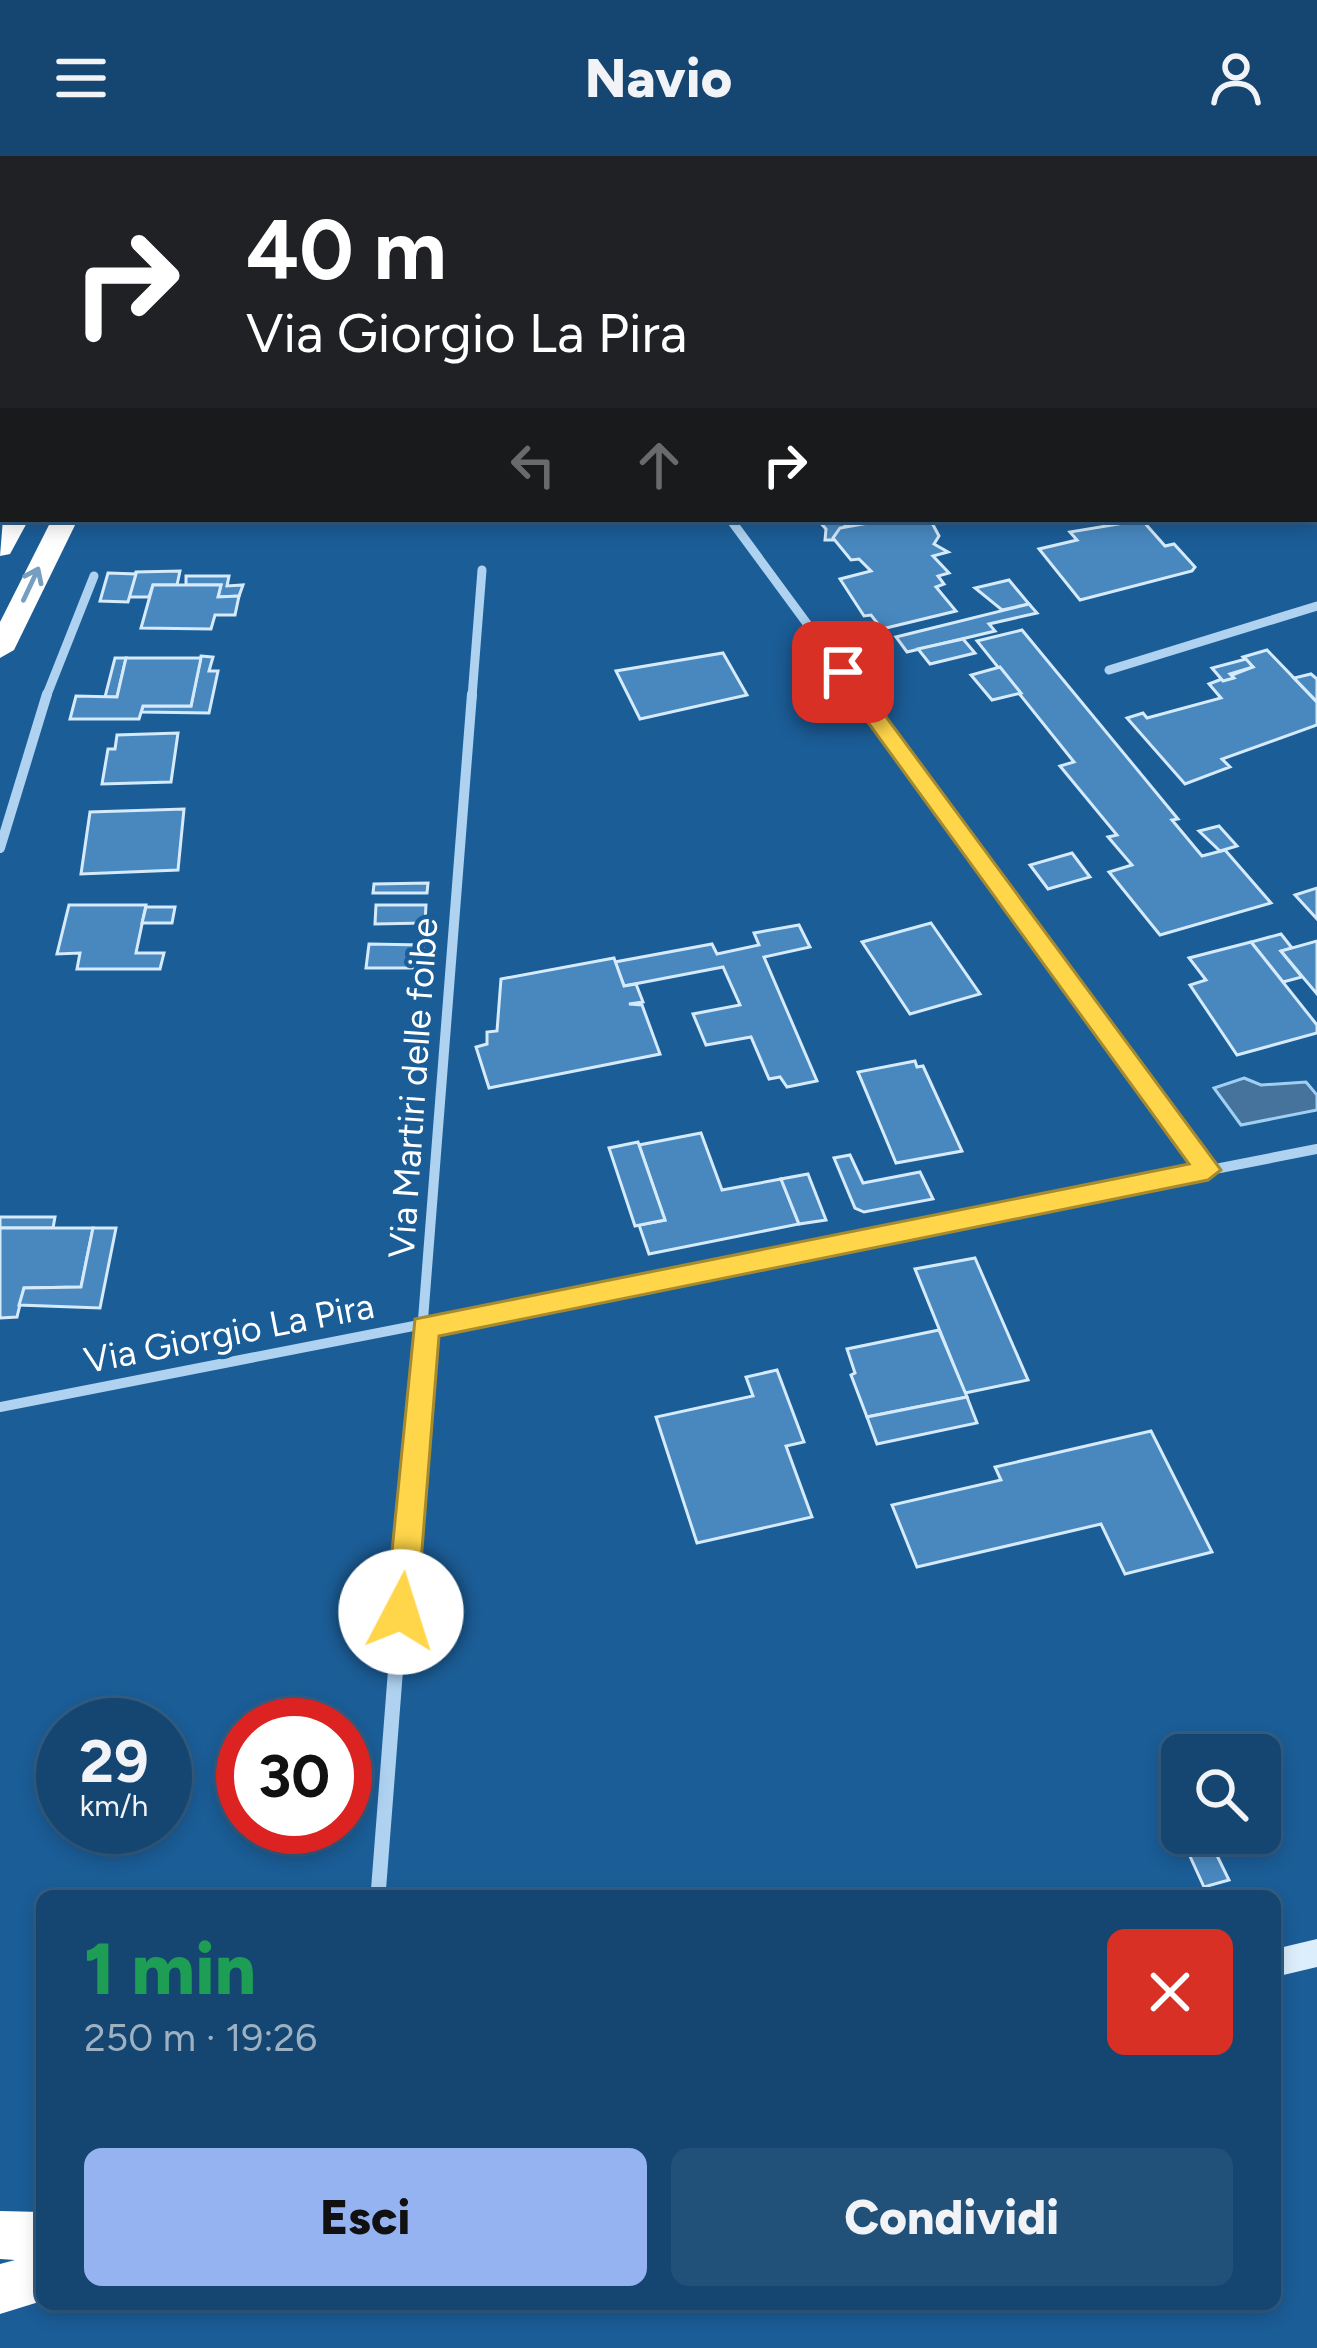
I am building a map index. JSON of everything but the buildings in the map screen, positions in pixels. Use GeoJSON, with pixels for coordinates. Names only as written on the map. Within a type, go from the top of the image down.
{"type":"FeatureCollection","features":[{"type":"Feature","properties":{"kind":"highway"},"geometry":{"type":"LineString","coordinates":[[0,650],[64,522]]}},
{"type":"Feature","properties":{"kind":"highway"},"geometry":{"type":"LineString","coordinates":[[0,2235],[36,2236]]}},
{"type":"Feature","properties":{"kind":"highway"},"geometry":{"type":"LineString","coordinates":[[0,2289],[36,2278]]}},
{"type":"Feature","properties":{"kind":"street"},"geometry":{"type":"LineString","coordinates":[[732,522],[1208,1170]]}},
{"type":"Feature","properties":{"kind":"street","name":"Via Martiri delle foibe"},"geometry":{"type":"LineString","coordinates":[[378,1890],[482,571]]}},
{"type":"Feature","properties":{"kind":"street"},"geometry":{"type":"LineString","coordinates":[[0,848],[50,688],[94,576]]}},
{"type":"Feature","properties":{"kind":"street"},"geometry":{"type":"LineString","coordinates":[[1109,670],[1317,606]]}},
{"type":"Feature","properties":{"kind":"street","name":"Via Giorgio La Pira"},"geometry":{"type":"LineString","coordinates":[[0,1407],[1317,1149]]}},
{"type":"Feature","properties":{"kind":"street"},"geometry":{"type":"LineString","coordinates":[[1281,1962],[1317,1953]]}},
{"type":"Feature","properties":{"kind":"water"},"geometry":{"type":"Polygon","coordinates":[[[1244,1078],[1261,1085],[1306,1082],[1317,1095],[1317,1110],[1241,1125],[1214,1088],[1244,1078]]]}},
{"type":"Feature","properties":{"kind":"route"},"geometry":{"type":"LineString","coordinates":[[401,1612],[425,1327],[1208,1170],[843,672]]}}]}
